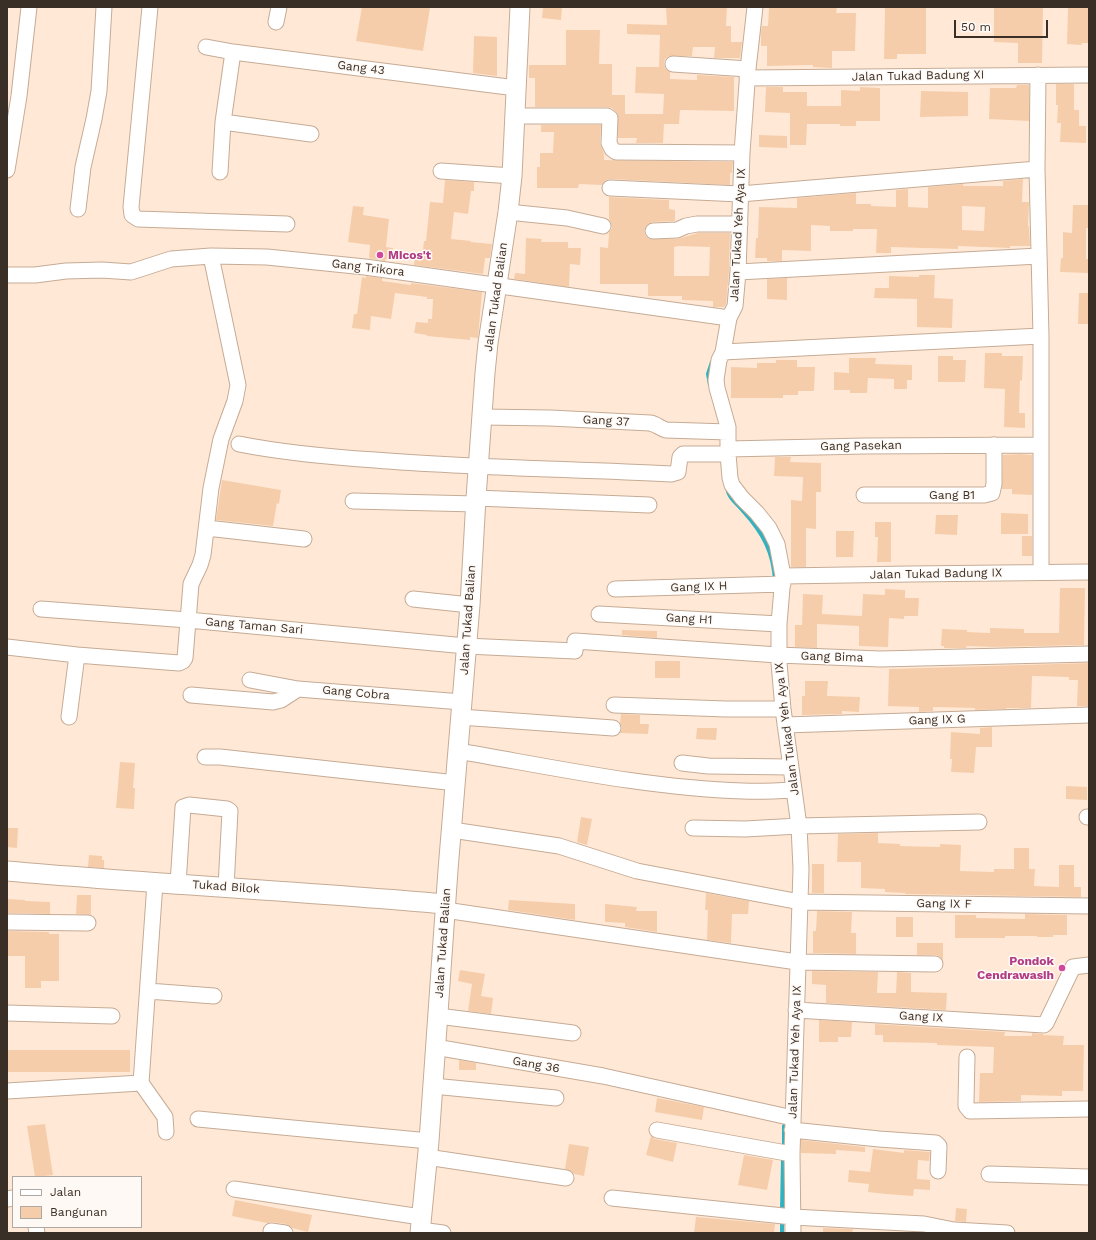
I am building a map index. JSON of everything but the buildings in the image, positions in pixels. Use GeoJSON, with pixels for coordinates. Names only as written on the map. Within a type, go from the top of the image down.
{"type":"FeatureCollection","features":[{"type":"Feature","properties":{"kind":"street"},"geometry":{"type":"LineString","coordinates":[[7,170],[19,96],[29,7]]}},
{"type":"Feature","properties":{"kind":"street"},"geometry":{"type":"LineString","coordinates":[[78,209],[83,167],[99,91],[104,7]]}},
{"type":"Feature","properties":{"kind":"street"},"geometry":{"type":"LineString","coordinates":[[150,7],[131,207],[132,215],[138,219],[287,224]]}},
{"type":"Feature","properties":{"kind":"street"},"geometry":{"type":"LineString","coordinates":[[276,22],[279,7]]}},
{"type":"Feature","properties":{"kind":"street","name":"Jalan Tukad Balian"},"geometry":{"type":"LineString","coordinates":[[421,1226],[470,605],[478,467],[488,343],[512,176],[520,7]]}},
{"type":"Feature","properties":{"kind":"street","name":"Jalan Tukad Yeh Aya IX"},"geometry":{"type":"LineString","coordinates":[[755,7],[742,153],[738,272],[734,306],[729,318],[716,380],[728,427],[728,470],[732,485],[769,528],[777,544],[783,580],[778,655],[783,709],[799,826],[801,869],[792,1154],[793,1233]]}},
{"type":"Feature","properties":{"kind":"street","name":"Gang 43"},"geometry":{"type":"LineString","coordinates":[[206,47],[233,52],[516,88]]}},
{"type":"Feature","properties":{"kind":"street"},"geometry":{"type":"LineString","coordinates":[[220,172],[223,122],[233,52]]}},
{"type":"Feature","properties":{"kind":"street","name":"Jalan Tukad Badung XI"},"geometry":{"type":"LineString","coordinates":[[674,64],[748,73],[1089,75]]}},
{"type":"Feature","properties":{"kind":"street"},"geometry":{"type":"LineString","coordinates":[[1038,75],[1037,169],[1041,336],[1041,572]]}},
{"type":"Feature","properties":{"kind":"street"},"geometry":{"type":"LineString","coordinates":[[515,116],[608,116],[610,118],[609,143],[612,150],[616,152],[742,153]]}},
{"type":"Feature","properties":{"kind":"street"},"geometry":{"type":"LineString","coordinates":[[223,122],[311,134]]}},
{"type":"Feature","properties":{"kind":"street"},"geometry":{"type":"LineString","coordinates":[[610,188],[740,194],[1037,169]]}},
{"type":"Feature","properties":{"kind":"street"},"geometry":{"type":"LineString","coordinates":[[441,171],[512,176]]}},
{"type":"Feature","properties":{"kind":"street"},"geometry":{"type":"LineString","coordinates":[[508,212],[567,218],[604,226]]}},
{"type":"Feature","properties":{"kind":"street"},"geometry":{"type":"LineString","coordinates":[[653,231],[677,230],[686,226],[697,224],[740,224]]}},
{"type":"Feature","properties":{"kind":"street"},"geometry":{"type":"LineString","coordinates":[[7,647],[77,655],[179,663],[185,658],[191,584],[203,555],[210,488],[221,439],[235,401],[238,385],[212,256]]}},
{"type":"Feature","properties":{"kind":"street","name":"Gang Trikora"},"geometry":{"type":"LineString","coordinates":[[7,275],[35,275],[66,271],[102,270],[131,272],[171,260],[212,256],[267,257],[365,267],[729,318]]}},
{"type":"Feature","properties":{"kind":"street"},"geometry":{"type":"LineString","coordinates":[[738,272],[1039,256]]}},
{"type":"Feature","properties":{"kind":"street"},"geometry":{"type":"LineString","coordinates":[[723,352],[1041,336]]}},
{"type":"Feature","properties":{"kind":"street","name":"Gang 37"},"geometry":{"type":"LineString","coordinates":[[483,417],[550,418],[650,423],[666,430],[728,432]]}},
{"type":"Feature","properties":{"kind":"street"},"geometry":{"type":"LineString","coordinates":[[240,444],[257,448],[326,456],[478,467]]}},
{"type":"Feature","properties":{"kind":"street","name":"Gang B1"},"geometry":{"type":"LineString","coordinates":[[864,495],[984,495],[992,493],[994,484],[994,445]]}},
{"type":"Feature","properties":{"kind":"street","name":"Gang Pasekan"},"geometry":{"type":"LineString","coordinates":[[478,467],[597,470],[671,474],[678,472],[680,457],[683,454],[728,451],[1041,445]]}},
{"type":"Feature","properties":{"kind":"street"},"geometry":{"type":"LineString","coordinates":[[353,501],[476,501],[649,505]]}},
{"type":"Feature","properties":{"kind":"street"},"geometry":{"type":"LineString","coordinates":[[207,528],[304,539]]}},
{"type":"Feature","properties":{"kind":"street","name":"Jalan Tukad Badung IX"},"geometry":{"type":"LineString","coordinates":[[783,580],[1041,572],[1089,572]]}},
{"type":"Feature","properties":{"kind":"street","name":"Gang IX H"},"geometry":{"type":"LineString","coordinates":[[615,589],[783,580]]}},
{"type":"Feature","properties":{"kind":"street"},"geometry":{"type":"LineString","coordinates":[[413,599],[470,605]]}},
{"type":"Feature","properties":{"kind":"street","name":"Gang Taman Sari"},"geometry":{"type":"LineString","coordinates":[[41,609],[188,620],[466,646],[574,651],[575,641]]}},
{"type":"Feature","properties":{"kind":"street","name":"Gang H1"},"geometry":{"type":"LineString","coordinates":[[599,614],[779,624]]}},
{"type":"Feature","properties":{"kind":"street","name":"Gang Bima"},"geometry":{"type":"LineString","coordinates":[[575,641],[778,655],[880,659],[1089,654]]}},
{"type":"Feature","properties":{"kind":"street"},"geometry":{"type":"LineString","coordinates":[[69,717],[77,655]]}},
{"type":"Feature","properties":{"kind":"street","name":"Gang Cobra"},"geometry":{"type":"LineString","coordinates":[[250,680],[298,689],[613,728]]}},
{"type":"Feature","properties":{"kind":"street"},"geometry":{"type":"LineString","coordinates":[[191,695],[273,702],[281,700],[298,689]]}},
{"type":"Feature","properties":{"kind":"street"},"geometry":{"type":"LineString","coordinates":[[614,705],[726,709],[783,709]]}},
{"type":"Feature","properties":{"kind":"street","name":"Gang IX G"},"geometry":{"type":"LineString","coordinates":[[785,725],[1089,714]]}},
{"type":"Feature","properties":{"kind":"street"},"geometry":{"type":"LineString","coordinates":[[458,751],[653,784],[743,791],[794,790]]}},
{"type":"Feature","properties":{"kind":"street"},"geometry":{"type":"LineString","coordinates":[[205,757],[220,757],[456,783]]}},
{"type":"Feature","properties":{"kind":"street"},"geometry":{"type":"LineString","coordinates":[[682,763],[708,766],[791,767]]}},
{"type":"Feature","properties":{"kind":"street"},"geometry":{"type":"LineString","coordinates":[[178,884],[183,808],[185,805],[189,805],[227,809],[230,811],[226,887]]}},
{"type":"Feature","properties":{"kind":"street"},"geometry":{"type":"LineString","coordinates":[[693,828],[745,829],[799,826],[979,822]]}},
{"type":"Feature","properties":{"kind":"street","name":"Gang IX F"},"geometry":{"type":"LineString","coordinates":[[452,830],[554,845],[637,871],[800,902],[1089,906]]}},
{"type":"Feature","properties":{"kind":"street","name":"Tukad Bilok"},"geometry":{"type":"LineString","coordinates":[[7,872],[353,896],[445,907]]}},
{"type":"Feature","properties":{"kind":"street"},"geometry":{"type":"LineString","coordinates":[[155,883],[141,1083],[164,1117],[166,1132]]}},
{"type":"Feature","properties":{"kind":"street"},"geometry":{"type":"LineString","coordinates":[[445,907],[798,962],[935,964]]}},
{"type":"Feature","properties":{"kind":"street"},"geometry":{"type":"LineString","coordinates":[[7,922],[88,923]]}},
{"type":"Feature","properties":{"kind":"street","name":"Gang IX"},"geometry":{"type":"LineString","coordinates":[[796,1010],[1044,1025],[1073,966],[1089,965]]}},
{"type":"Feature","properties":{"kind":"street"},"geometry":{"type":"LineString","coordinates":[[148,991],[214,996]]}},
{"type":"Feature","properties":{"kind":"street"},"geometry":{"type":"LineString","coordinates":[[7,1013],[112,1016]]}},
{"type":"Feature","properties":{"kind":"street"},"geometry":{"type":"LineString","coordinates":[[438,1016],[573,1033]]}},
{"type":"Feature","properties":{"kind":"street","name":"Gang 36"},"geometry":{"type":"LineString","coordinates":[[435,1047],[636,1083],[793,1124],[879,1139],[936,1143],[939,1146],[938,1171]]}},
{"type":"Feature","properties":{"kind":"street"},"geometry":{"type":"LineString","coordinates":[[967,1057],[966,1102],[967,1109],[970,1111],[1089,1109]]}},
{"type":"Feature","properties":{"kind":"street"},"geometry":{"type":"LineString","coordinates":[[7,1091],[141,1083]]}},
{"type":"Feature","properties":{"kind":"street"},"geometry":{"type":"LineString","coordinates":[[433,1086],[556,1098]]}},
{"type":"Feature","properties":{"kind":"street"},"geometry":{"type":"LineString","coordinates":[[198,1119],[428,1149],[566,1178]]}},
{"type":"Feature","properties":{"kind":"street"},"geometry":{"type":"LineString","coordinates":[[657,1130],[792,1154]]}},
{"type":"Feature","properties":{"kind":"street"},"geometry":{"type":"LineString","coordinates":[[989,1174],[1089,1177]]}},
{"type":"Feature","properties":{"kind":"street"},"geometry":{"type":"LineString","coordinates":[[234,1189],[421,1226],[443,1233]]}},
{"type":"Feature","properties":{"kind":"street"},"geometry":{"type":"LineString","coordinates":[[612,1198],[793,1217],[924,1224],[954,1230],[1007,1233]]}},
{"type":"Feature","properties":{"kind":"waterway"},"geometry":{"type":"LineString","coordinates":[[710,385],[708,374],[712,362]]}},
{"type":"Feature","properties":{"kind":"waterway"},"geometry":{"type":"LineString","coordinates":[[727,488],[731,498],[751,520],[762,536],[770,553],[775,582]]}},
{"type":"Feature","properties":{"kind":"waterway"},"geometry":{"type":"LineString","coordinates":[[784,1126],[784,1145]]}},
{"type":"Feature","properties":{"kind":"waterway"},"geometry":{"type":"LineString","coordinates":[[782,1210],[783,1160]]}},
{"type":"Feature","properties":{"kind":"waterway"},"geometry":{"type":"LineString","coordinates":[[782,1221],[782,1233]]}},
{"type":"Feature","properties":{"kind":"place","name":"Micos't"},"geometry":{"type":"Point","coordinates":[380,255]}},
{"type":"Feature","properties":{"kind":"place","name":"Pondok Cendrawasih"},"geometry":{"type":"Point","coordinates":[1062,968]}}]}
